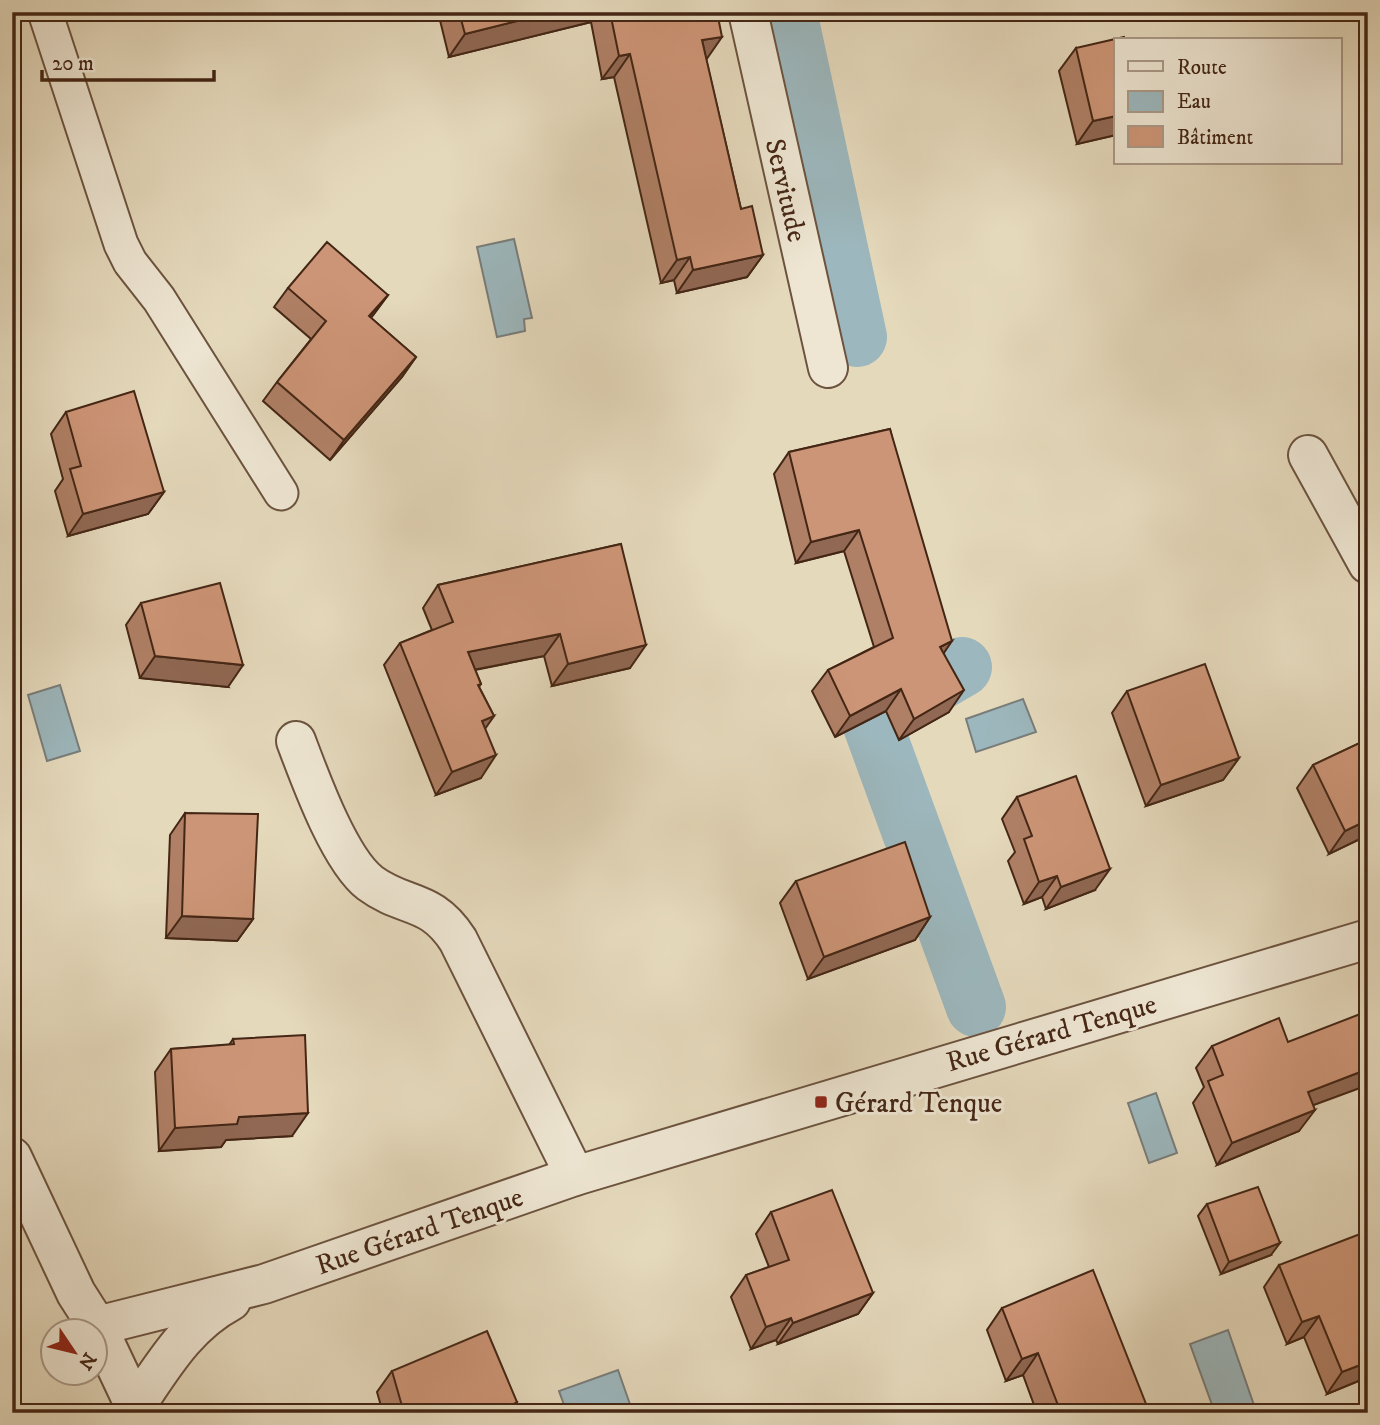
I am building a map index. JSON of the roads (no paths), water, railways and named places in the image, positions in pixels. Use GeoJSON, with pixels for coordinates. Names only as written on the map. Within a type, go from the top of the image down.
{"type":"FeatureCollection","features":[{"type":"Feature","properties":{"kind":"street","name":"Servitude"},"geometry":{"type":"LineString","coordinates":[[748,12],[828,368]]}},
{"type":"Feature","properties":{"kind":"street"},"geometry":{"type":"LineString","coordinates":[[1308,455],[1368,564]]}},
{"type":"Feature","properties":{"kind":"street"},"geometry":{"type":"LineString","coordinates":[[296,741],[316,795],[356,869],[370,883],[391,895],[430,909],[446,921],[458,940],[575,1176]]}},
{"type":"Feature","properties":{"kind":"street","name":"Rue Gérard Tenque"},"geometry":{"type":"LineString","coordinates":[[108,1323],[264,1284],[575,1176],[1368,939]]}},
{"type":"Feature","properties":{"kind":"street"},"geometry":{"type":"LineString","coordinates":[[12,1157],[76,1293],[91,1316]]}},
{"type":"Feature","properties":{"kind":"street","name":"Rue Gérard Tenque"},"geometry":{"type":"LineString","coordinates":[[136,1410],[187,1332],[210,1312],[264,1284]]}},
{"type":"Feature","properties":{"kind":"street"},"geometry":{"type":"LineString","coordinates":[[108,1350],[136,1410]]}},
{"type":"Feature","properties":{"kind":"lane"},"geometry":{"type":"LineString","coordinates":[[45,12],[121,244],[130,262],[159,299],[281,493]]}},
{"type":"Feature","properties":{"kind":"water"},"geometry":{"type":"Polygon","coordinates":[[[514,239],[532,318],[524,319],[525,331],[497,337],[477,247],[514,239]]]}},
{"type":"Feature","properties":{"kind":"water"},"geometry":{"type":"Polygon","coordinates":[[[60,685],[80,751],[47,761],[28,695],[60,685]]]}},
{"type":"Feature","properties":{"kind":"water"},"geometry":{"type":"Polygon","coordinates":[[[1023,699],[1036,732],[976,752],[966,719],[1023,699]]]}},
{"type":"Feature","properties":{"kind":"water"},"geometry":{"type":"Polygon","coordinates":[[[1156,1093],[1177,1153],[1149,1163],[1128,1103],[1156,1093]]]}},
{"type":"Feature","properties":{"kind":"water"},"geometry":{"type":"Polygon","coordinates":[[[1228,1330],[1256,1411],[1252,1413],[1215,1413],[1190,1344],[1228,1330]]]}},
{"type":"Feature","properties":{"kind":"water"},"geometry":{"type":"Polygon","coordinates":[[[618,1370],[633,1413],[567,1413],[559,1391],[618,1370]]]}},
{"type":"Feature","properties":{"kind":"waterway"},"geometry":{"type":"LineString","coordinates":[[787,12],[857,337]]}},
{"type":"Feature","properties":{"kind":"waterway"},"geometry":{"type":"LineString","coordinates":[[962,667],[871,720],[976,1007]]}},
{"type":"Feature","properties":{"kind":"place","name":"Gérard Tenque"},"geometry":{"type":"Point","coordinates":[821,1102]}}]}
